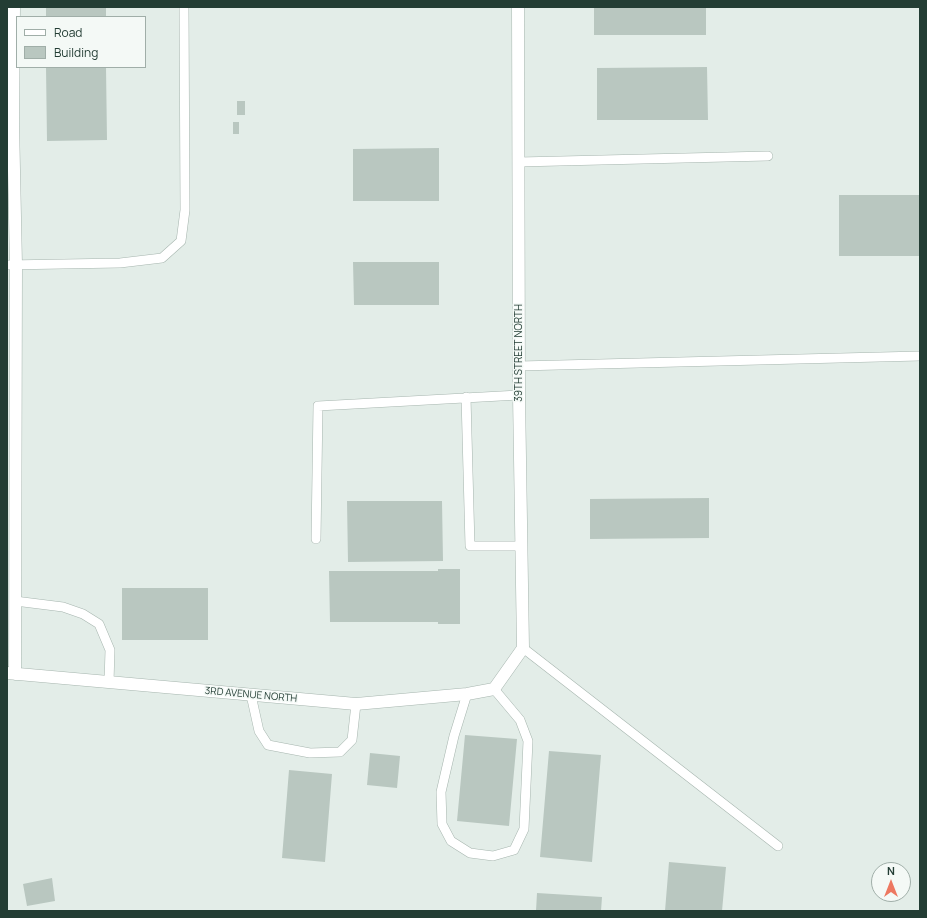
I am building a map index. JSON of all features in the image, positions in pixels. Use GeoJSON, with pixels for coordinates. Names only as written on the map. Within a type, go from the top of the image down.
{"type":"FeatureCollection","features":[{"type":"Feature","properties":{"kind":"street"},"geometry":{"type":"LineString","coordinates":[[11,673],[15,601],[11,407],[14,7]]}},
{"type":"Feature","properties":{"kind":"street","name":"39TH STREET NORTH"},"geometry":{"type":"LineString","coordinates":[[518,7],[519,395],[522,648]]}},
{"type":"Feature","properties":{"kind":"street"},"geometry":{"type":"LineString","coordinates":[[494,689],[522,648]]}},
{"type":"Feature","properties":{"kind":"street","name":"3RD AVENUE NORTH"},"geometry":{"type":"LineString","coordinates":[[11,673],[356,704],[467,694],[494,689]]}},
{"type":"Feature","properties":{"kind":"lane"},"geometry":{"type":"LineString","coordinates":[[12,265],[120,263],[162,258],[181,241],[186,210],[184,7]]}},
{"type":"Feature","properties":{"kind":"lane"},"geometry":{"type":"LineString","coordinates":[[519,162],[768,156]]}},
{"type":"Feature","properties":{"kind":"lane"},"geometry":{"type":"LineString","coordinates":[[519,366],[920,356]]}},
{"type":"Feature","properties":{"kind":"lane"},"geometry":{"type":"LineString","coordinates":[[316,539],[318,406],[519,395]]}},
{"type":"Feature","properties":{"kind":"lane"},"geometry":{"type":"LineString","coordinates":[[466,397],[470,546],[520,546]]}},
{"type":"Feature","properties":{"kind":"lane"},"geometry":{"type":"LineString","coordinates":[[15,601],[63,607],[83,614],[99,624],[110,650],[109,682]]}},
{"type":"Feature","properties":{"kind":"lane"},"geometry":{"type":"LineString","coordinates":[[522,648],[778,846]]}},
{"type":"Feature","properties":{"kind":"lane"},"geometry":{"type":"LineString","coordinates":[[467,694],[454,736],[441,792],[442,824],[451,841],[470,853],[493,856],[514,850],[524,829],[528,741],[520,720],[494,689]]}},
{"type":"Feature","properties":{"kind":"lane"},"geometry":{"type":"LineString","coordinates":[[251,695],[259,731],[268,745],[310,753],[340,752],[352,740],[356,704]]}},
{"type":"Feature","properties":{"kind":"building"},"geometry":{"type":"Polygon","coordinates":[[[46,7],[106,7],[106,16],[46,16],[46,7]]]}},
{"type":"Feature","properties":{"kind":"building"},"geometry":{"type":"Polygon","coordinates":[[[594,7],[706,7],[706,35],[594,35],[594,7]]]}},
{"type":"Feature","properties":{"kind":"building"},"geometry":{"type":"Polygon","coordinates":[[[707,67],[708,120],[597,120],[597,68],[707,67]]]}},
{"type":"Feature","properties":{"kind":"building"},"geometry":{"type":"Polygon","coordinates":[[[46,68],[106,68],[107,140],[47,141],[46,68]]]}},
{"type":"Feature","properties":{"kind":"building"},"geometry":{"type":"Polygon","coordinates":[[[237,101],[245,101],[245,115],[237,115],[237,101]]]}},
{"type":"Feature","properties":{"kind":"building"},"geometry":{"type":"Polygon","coordinates":[[[233,122],[239,122],[239,134],[233,134],[233,122]]]}},
{"type":"Feature","properties":{"kind":"building"},"geometry":{"type":"Polygon","coordinates":[[[439,148],[439,201],[353,201],[353,149],[439,148]]]}},
{"type":"Feature","properties":{"kind":"building"},"geometry":{"type":"Polygon","coordinates":[[[839,195],[920,195],[920,256],[839,256],[839,195]]]}},
{"type":"Feature","properties":{"kind":"building"},"geometry":{"type":"Polygon","coordinates":[[[353,262],[439,262],[439,305],[354,305],[353,262]]]}},
{"type":"Feature","properties":{"kind":"building"},"geometry":{"type":"Polygon","coordinates":[[[709,498],[709,538],[590,539],[590,499],[709,498]]]}},
{"type":"Feature","properties":{"kind":"building"},"geometry":{"type":"Polygon","coordinates":[[[347,501],[442,501],[443,561],[348,562],[347,501]]]}},
{"type":"Feature","properties":{"kind":"building"},"geometry":{"type":"Polygon","coordinates":[[[438,569],[460,569],[460,624],[438,624],[438,622],[330,622],[329,571],[438,571],[438,569]]]}},
{"type":"Feature","properties":{"kind":"building"},"geometry":{"type":"Polygon","coordinates":[[[122,588],[208,588],[208,640],[122,640],[122,588]]]}},
{"type":"Feature","properties":{"kind":"building"},"geometry":{"type":"Polygon","coordinates":[[[465,735],[517,739],[509,826],[457,821],[465,735]]]}},
{"type":"Feature","properties":{"kind":"building"},"geometry":{"type":"Polygon","coordinates":[[[549,751],[601,755],[592,862],[540,857],[549,751]]]}},
{"type":"Feature","properties":{"kind":"building"},"geometry":{"type":"Polygon","coordinates":[[[370,753],[400,756],[397,788],[367,785],[370,753]]]}},
{"type":"Feature","properties":{"kind":"building"},"geometry":{"type":"Polygon","coordinates":[[[289,770],[332,774],[325,862],[282,858],[289,770]]]}},
{"type":"Feature","properties":{"kind":"building"},"geometry":{"type":"Polygon","coordinates":[[[669,862],[726,867],[722,911],[665,911],[669,862]]]}},
{"type":"Feature","properties":{"kind":"building"},"geometry":{"type":"Polygon","coordinates":[[[52,878],[55,901],[27,906],[23,884],[52,878]]]}},
{"type":"Feature","properties":{"kind":"building"},"geometry":{"type":"Polygon","coordinates":[[[537,893],[602,897],[601,911],[536,911],[537,893]]]}}]}
